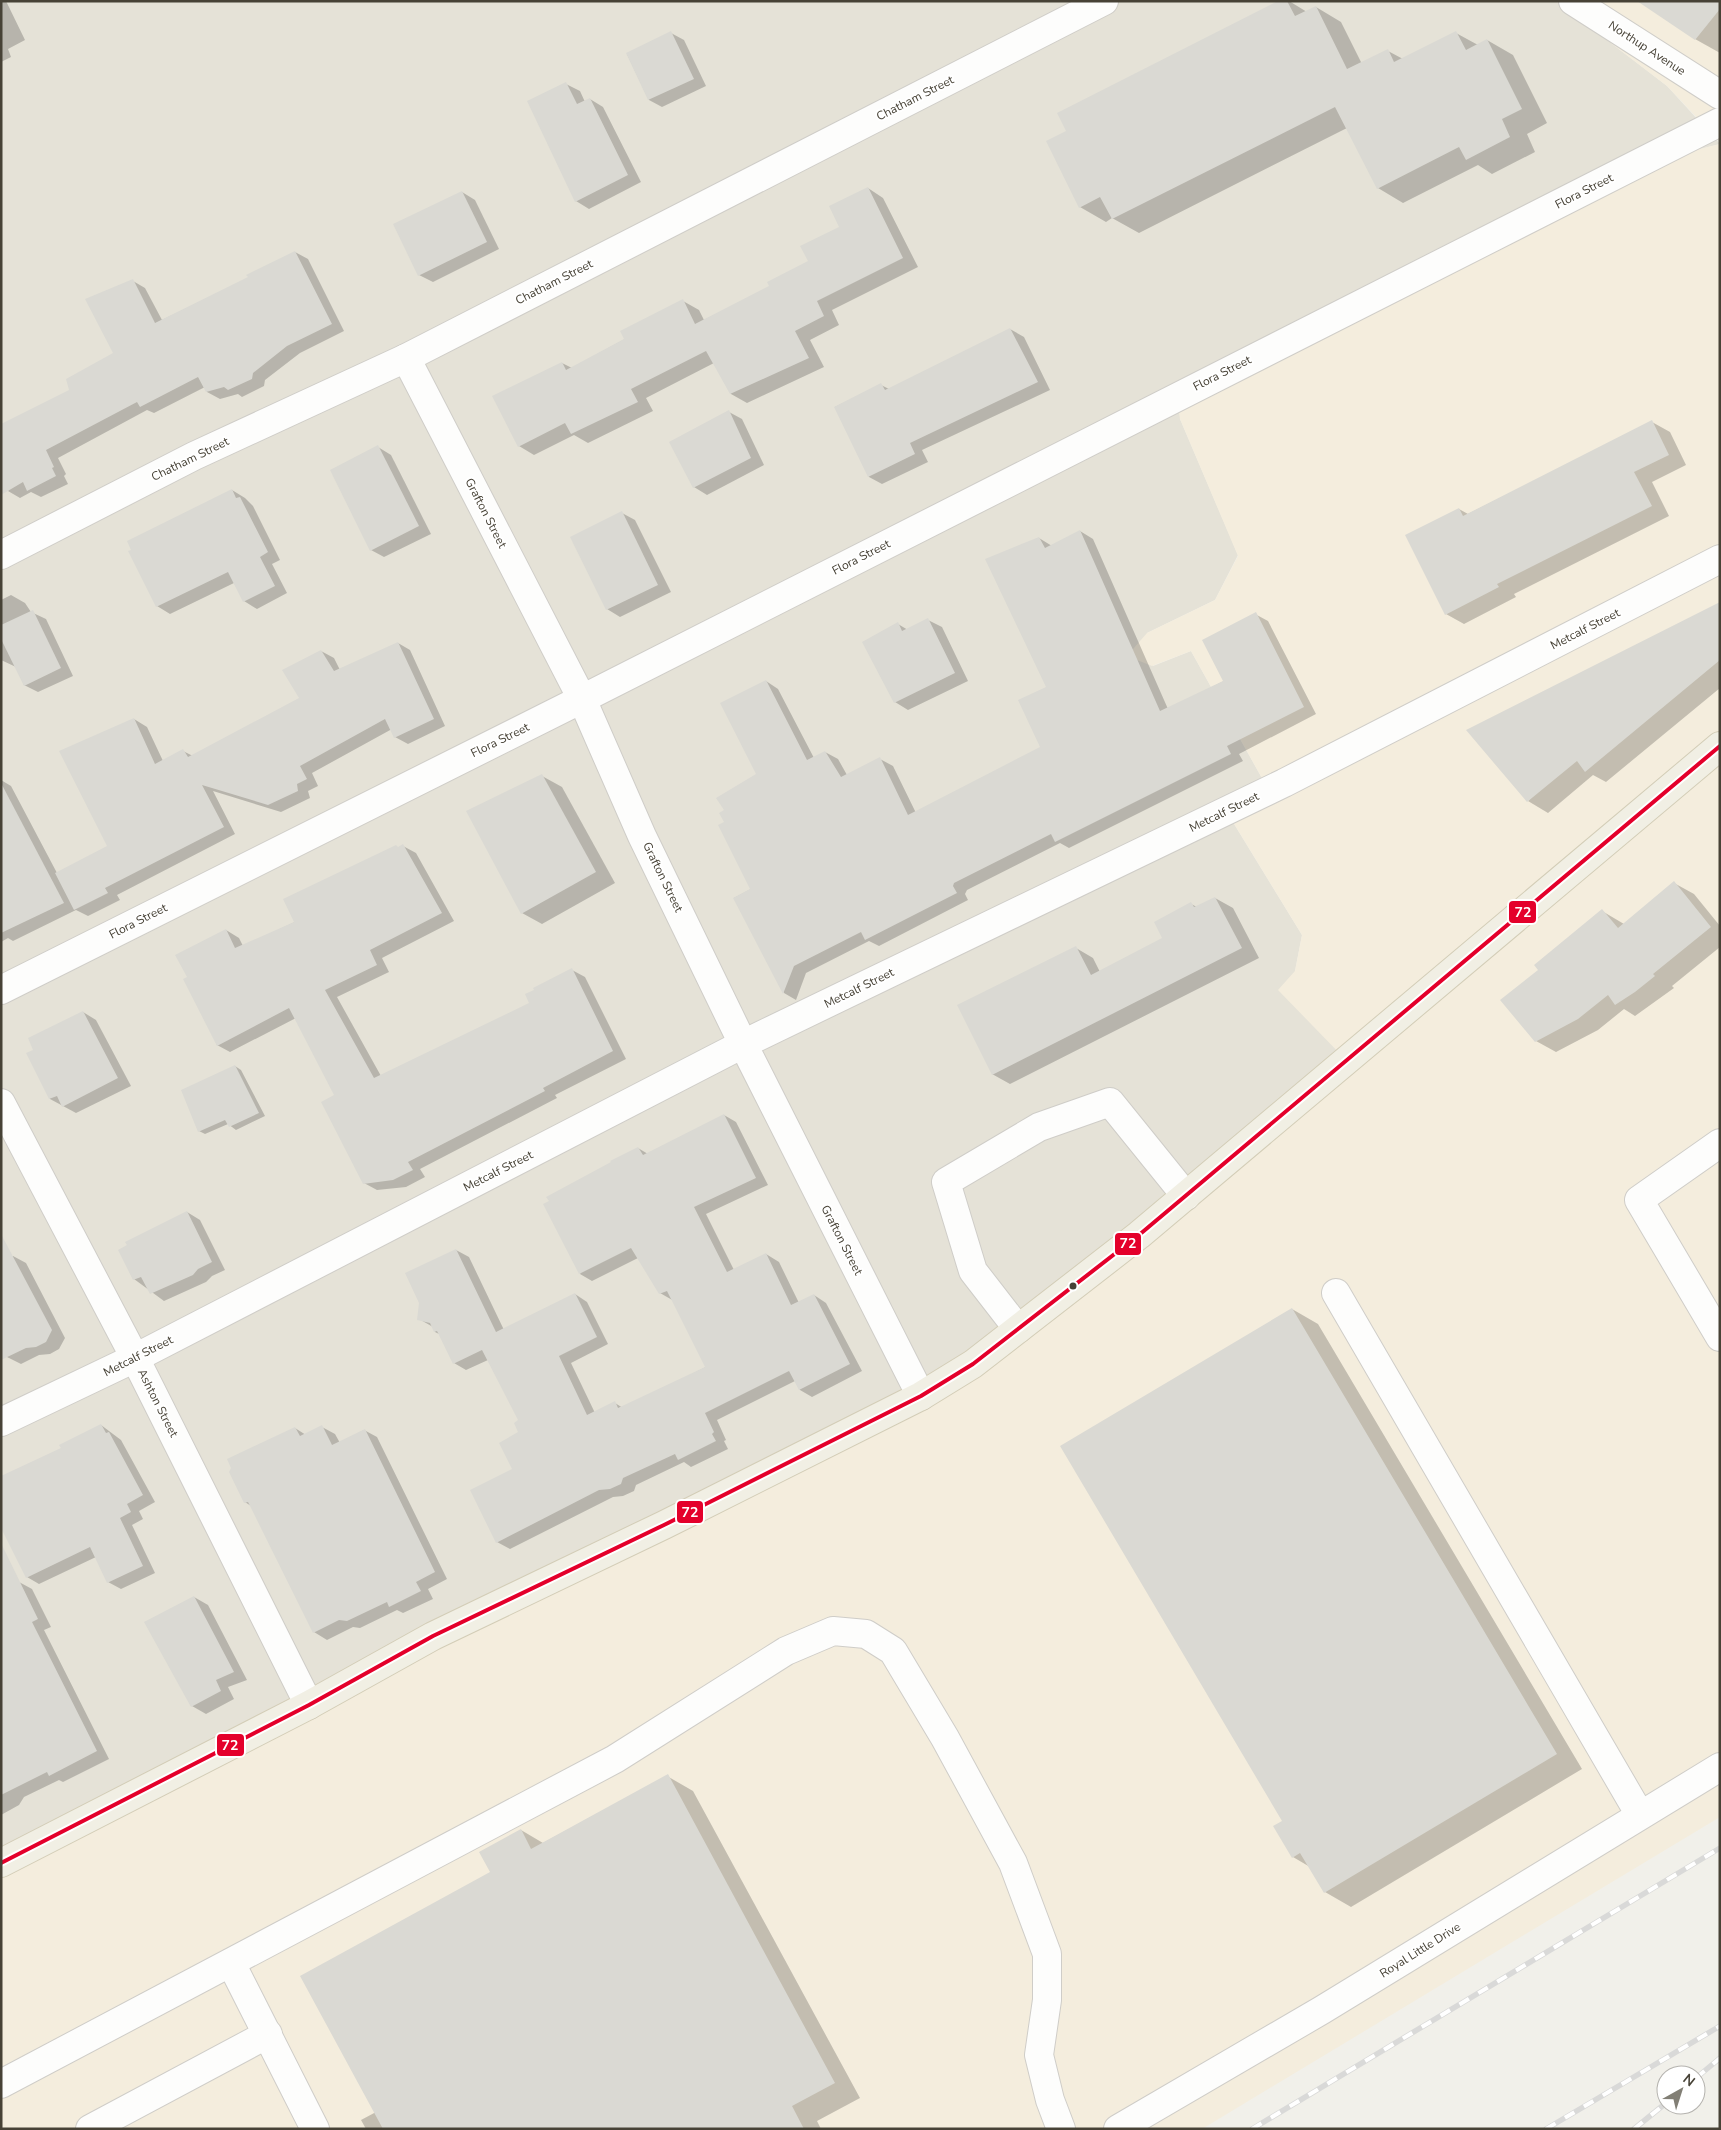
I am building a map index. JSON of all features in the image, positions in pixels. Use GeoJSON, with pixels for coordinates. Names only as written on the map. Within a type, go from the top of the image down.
{"type":"FeatureCollection","features":[{"type":"Feature","properties":{"kind":"main road"},"geometry":{"type":"LineString","coordinates":[[1,1863],[309,1705],[433,1636],[664,1525],[921,1396],[973,1364],[1139,1235],[1720,746]]}},
{"type":"Feature","properties":{"kind":"street","name":"Chatham Street"},"geometry":{"type":"LineString","coordinates":[[1,555],[194,456],[406,358],[1104,1]]}},
{"type":"Feature","properties":{"kind":"street","name":"Northup Avenue"},"geometry":{"type":"LineString","coordinates":[[1573,1],[1720,95]]}},
{"type":"Feature","properties":{"kind":"street","name":"Flora Street"},"geometry":{"type":"LineString","coordinates":[[1,990],[582,699],[1720,122]]}},
{"type":"Feature","properties":{"kind":"street","name":"Grafton Street"},"geometry":{"type":"LineString","coordinates":[[406,358],[582,699],[642,836],[743,1044],[921,1396]]}},
{"type":"Feature","properties":{"kind":"street","name":"Metcalf Street"},"geometry":{"type":"LineString","coordinates":[[1,1422],[135,1358],[743,1044],[1284,783],[1720,559]]}},
{"type":"Feature","properties":{"kind":"street"},"geometry":{"type":"LineString","coordinates":[[1018,1329],[973,1271],[946,1182],[1039,1127],[1110,1102],[1186,1196]]}},
{"type":"Feature","properties":{"kind":"street","name":"Ashton Street"},"geometry":{"type":"LineString","coordinates":[[1,1103],[135,1358],[309,1705]]}},
{"type":"Feature","properties":{"kind":"street"},"geometry":{"type":"LineString","coordinates":[[1720,1143],[1639,1200],[1720,1337]]}},
{"type":"Feature","properties":{"kind":"street"},"geometry":{"type":"LineString","coordinates":[[1336,1293],[1640,1815]]}},
{"type":"Feature","properties":{"kind":"street"},"geometry":{"type":"LineString","coordinates":[[1,2084],[615,1759],[786,1651],[833,1631],[866,1634],[893,1651],[945,1738],[1013,1863],[1047,1954],[1047,2000],[1039,2056],[1050,2100],[1061,2129]]}},
{"type":"Feature","properties":{"kind":"street","name":"Royal Little Drive"},"geometry":{"type":"LineString","coordinates":[[1118,2129],[1322,2010],[1720,1767]]}},
{"type":"Feature","properties":{"kind":"street"},"geometry":{"type":"LineString","coordinates":[[231,1963],[315,2129]]}},
{"type":"Feature","properties":{"kind":"street"},"geometry":{"type":"LineString","coordinates":[[90,2129],[268,2034]]}},
{"type":"Feature","properties":{"kind":"shaded area"},"geometry":{"type":"Polygon","coordinates":[[[1,1],[1556,1],[1667,86],[1720,144],[1648,162],[1180,419],[1238,555],[1215,600],[1147,633],[1153,666],[1191,651],[1268,789],[1228,814],[1302,935],[1295,971],[1346,1060],[980,1361],[1,1863],[1,1]]]}},
{"type":"Feature","properties":{"kind":"shaded area"},"geometry":{"type":"Polygon","coordinates":[[[1556,1],[1720,1],[1720,142],[1667,86],[1556,1]]]}},
{"type":"Feature","properties":{"kind":"shaded area"},"geometry":{"type":"Polygon","coordinates":[[[1720,144],[1720,1817],[1202,2129],[1,2129],[1,1863],[895,1410],[1346,1060],[1278,990],[1295,971],[1302,935],[1228,814],[1268,789],[1191,651],[1152,666],[1127,656],[1147,633],[1215,600],[1238,556],[1180,419],[1178,406],[1647,162],[1720,144]]]}},
{"type":"Feature","properties":{"kind":"building"},"geometry":{"type":"Polygon","coordinates":[[[1278,1],[1287,1],[1295,16],[1316,6],[1347,69],[1388,49],[1394,62],[1456,31],[1466,50],[1487,39],[1522,109],[1502,119],[1510,137],[1466,160],[1459,147],[1377,189],[1335,107],[1112,219],[1100,197],[1079,208],[1046,141],[1066,131],[1057,113],[1278,1]]]}},
{"type":"Feature","properties":{"kind":"building"},"geometry":{"type":"Polygon","coordinates":[[[1637,1],[1720,1],[1720,9],[1695,40],[1637,1]]]}},
{"type":"Feature","properties":{"kind":"building"},"geometry":{"type":"Polygon","coordinates":[[[671,31],[694,79],[648,100],[626,53],[671,31]]]}},
{"type":"Feature","properties":{"kind":"building"},"geometry":{"type":"Polygon","coordinates":[[[566,82],[577,104],[590,98],[628,175],[575,202],[527,101],[566,82]]]}},
{"type":"Feature","properties":{"kind":"building"},"geometry":{"type":"Polygon","coordinates":[[[868,187],[903,258],[817,301],[824,316],[795,331],[809,358],[730,394],[706,351],[631,389],[638,402],[571,434],[565,423],[518,447],[492,396],[562,362],[566,370],[624,339],[620,331],[683,299],[695,324],[769,286],[767,282],[808,261],[800,246],[839,227],[829,206],[868,187]]]}},
{"type":"Feature","properties":{"kind":"building"},"geometry":{"type":"Polygon","coordinates":[[[462,191],[487,242],[418,276],[393,224],[462,191]]]}},
{"type":"Feature","properties":{"kind":"building"},"geometry":{"type":"Polygon","coordinates":[[[295,251],[332,324],[287,346],[253,373],[252,379],[228,390],[224,387],[206,392],[198,377],[140,407],[137,402],[46,450],[56,476],[27,491],[23,482],[1,495],[1,424],[69,390],[66,379],[113,353],[85,299],[133,279],[155,323],[248,277],[246,275],[295,251]]]}},
{"type":"Feature","properties":{"kind":"building"},"geometry":{"type":"Polygon","coordinates":[[[1010,328],[1038,382],[910,443],[915,454],[868,477],[834,407],[881,383],[885,390],[1010,328]]]}},
{"type":"Feature","properties":{"kind":"building"},"geometry":{"type":"Polygon","coordinates":[[[729,410],[751,458],[693,488],[669,442],[729,410]]]}},
{"type":"Feature","properties":{"kind":"building"},"geometry":{"type":"Polygon","coordinates":[[[1652,420],[1669,455],[1634,472],[1652,506],[1497,584],[1499,587],[1445,615],[1405,535],[1459,508],[1463,516],[1652,420]]]}},
{"type":"Feature","properties":{"kind":"building"},"geometry":{"type":"Polygon","coordinates":[[[378,445],[419,526],[370,551],[330,470],[378,445]]]}},
{"type":"Feature","properties":{"kind":"building"},"geometry":{"type":"Polygon","coordinates":[[[232,489],[236,498],[240,497],[268,552],[260,557],[275,586],[243,602],[228,572],[156,607],[128,551],[131,550],[127,541],[232,489]]]}},
{"type":"Feature","properties":{"kind":"building"},"geometry":{"type":"Polygon","coordinates":[[[622,511],[658,585],[606,610],[570,537],[622,511]]]}},
{"type":"Feature","properties":{"kind":"building"},"geometry":{"type":"Polygon","coordinates":[[[1080,530],[1160,711],[1223,681],[1202,640],[1256,612],[1304,707],[1227,746],[1231,754],[1055,842],[1051,834],[954,883],[953,886],[957,893],[865,940],[861,932],[794,966],[783,994],[733,898],[750,889],[718,825],[724,822],[719,813],[724,810],[716,798],[756,774],[720,703],[766,680],[807,760],[825,751],[841,777],[880,757],[908,815],[1040,747],[1018,700],[1046,687],[985,559],[1039,537],[1045,548],[1080,530]]]}},
{"type":"Feature","properties":{"kind":"building"},"geometry":{"type":"Polygon","coordinates":[[[1720,602],[1720,660],[1585,772],[1577,761],[1527,802],[1466,730],[1720,602]]]}},
{"type":"Feature","properties":{"kind":"building"},"geometry":{"type":"Polygon","coordinates":[[[33,610],[61,668],[24,686],[1,639],[1,625],[33,610]]]}},
{"type":"Feature","properties":{"kind":"building"},"geometry":{"type":"Polygon","coordinates":[[[928,618],[955,673],[894,703],[862,642],[898,622],[902,631],[928,618]]]}},
{"type":"Feature","properties":{"kind":"building"},"geometry":{"type":"Polygon","coordinates":[[[398,642],[434,719],[394,738],[385,719],[300,766],[307,779],[297,784],[298,791],[268,805],[202,785],[224,827],[105,888],[108,893],[74,910],[55,873],[107,846],[59,751],[134,718],[155,764],[183,749],[188,757],[299,698],[282,670],[321,650],[334,671],[398,642]]]}},
{"type":"Feature","properties":{"kind":"building"},"geometry":{"type":"Polygon","coordinates":[[[542,774],[596,872],[521,914],[466,811],[542,774]]]}},
{"type":"Feature","properties":{"kind":"building"},"geometry":{"type":"Polygon","coordinates":[[[1,783],[64,903],[1,933],[1,783]]]}},
{"type":"Feature","properties":{"kind":"building"},"geometry":{"type":"Polygon","coordinates":[[[403,844],[442,913],[370,950],[377,965],[325,990],[374,1078],[529,1003],[525,994],[572,968],[613,1051],[543,1088],[545,1091],[408,1162],[413,1170],[393,1180],[363,1184],[321,1102],[334,1095],[289,1008],[217,1046],[183,979],[187,977],[175,955],[226,929],[235,948],[294,922],[283,899],[396,845],[398,847],[403,844]]]}},
{"type":"Feature","properties":{"kind":"building"},"geometry":{"type":"Polygon","coordinates":[[[1674,881],[1711,927],[1653,974],[1655,976],[1635,992],[1615,1005],[1608,995],[1578,1019],[1535,1042],[1500,1000],[1538,970],[1534,965],[1602,909],[1618,928],[1674,881]]]}},
{"type":"Feature","properties":{"kind":"building"},"geometry":{"type":"Polygon","coordinates":[[[1215,897],[1242,948],[992,1075],[957,1005],[1076,946],[1091,975],[1162,938],[1154,922],[1191,902],[1194,907],[1215,897]]]}},
{"type":"Feature","properties":{"kind":"building"},"geometry":{"type":"Polygon","coordinates":[[[83,1011],[118,1078],[62,1107],[57,1096],[49,1099],[26,1053],[33,1050],[28,1038],[83,1011]]]}},
{"type":"Feature","properties":{"kind":"building"},"geometry":{"type":"Polygon","coordinates":[[[235,1065],[259,1113],[229,1127],[225,1120],[198,1132],[181,1090],[235,1065]]]}},
{"type":"Feature","properties":{"kind":"building"},"geometry":{"type":"Polygon","coordinates":[[[724,1114],[756,1178],[694,1207],[727,1272],[766,1253],[791,1305],[814,1294],[850,1364],[799,1390],[789,1371],[705,1413],[716,1441],[678,1460],[675,1454],[623,1478],[621,1484],[610,1489],[599,1490],[496,1543],[470,1490],[512,1469],[499,1443],[518,1432],[514,1423],[518,1420],[482,1350],[453,1364],[437,1331],[434,1332],[430,1323],[417,1320],[419,1303],[405,1273],[456,1249],[496,1332],[575,1293],[597,1337],[559,1356],[587,1415],[615,1401],[618,1408],[705,1367],[667,1291],[659,1294],[631,1248],[579,1274],[543,1204],[549,1201],[546,1197],[638,1147],[643,1155],[724,1114]]]}},
{"type":"Feature","properties":{"kind":"building"},"geometry":{"type":"Polygon","coordinates":[[[187,1211],[212,1262],[198,1269],[193,1275],[150,1294],[141,1277],[133,1280],[118,1250],[127,1245],[125,1242],[187,1211]]]}},
{"type":"Feature","properties":{"kind":"building"},"geometry":{"type":"Polygon","coordinates":[[[1,1234],[52,1330],[46,1342],[36,1347],[26,1348],[1,1360],[1,1234]]]}},
{"type":"Feature","properties":{"kind":"building"},"geometry":{"type":"Polygon","coordinates":[[[1292,1308],[1557,1754],[1324,1893],[1300,1853],[1292,1858],[1273,1826],[1282,1821],[1060,1446],[1292,1308]]]}},
{"type":"Feature","properties":{"kind":"building"},"geometry":{"type":"Polygon","coordinates":[[[101,1424],[106,1433],[109,1432],[143,1495],[127,1504],[131,1512],[120,1518],[143,1566],[107,1583],[90,1547],[26,1578],[1,1528],[1,1476],[61,1448],[59,1445],[101,1424]]]}},
{"type":"Feature","properties":{"kind":"building"},"geometry":{"type":"Polygon","coordinates":[[[322,1425],[332,1445],[365,1429],[435,1572],[416,1582],[421,1591],[389,1607],[387,1602],[347,1621],[339,1620],[313,1633],[248,1502],[244,1503],[229,1472],[231,1468],[227,1459],[295,1427],[300,1436],[322,1425]]]}},
{"type":"Feature","properties":{"kind":"building"},"geometry":{"type":"Polygon","coordinates":[[[1,1543],[38,1619],[32,1622],[97,1751],[49,1776],[47,1772],[1,1795],[1,1543]]]}},
{"type":"Feature","properties":{"kind":"building"},"geometry":{"type":"Polygon","coordinates":[[[194,1596],[234,1672],[216,1680],[221,1691],[191,1707],[144,1622],[194,1596]]]}},
{"type":"Feature","properties":{"kind":"building"},"geometry":{"type":"Polygon","coordinates":[[[668,1774],[835,2083],[792,2106],[804,2129],[383,2129],[300,1976],[490,1872],[479,1852],[521,1829],[531,1849],[668,1774]]]}},
{"type":"Feature","properties":{"kind":"railway"},"geometry":{"type":"LineString","coordinates":[[1252,2129],[1720,1848]]}},
{"type":"Feature","properties":{"kind":"railway"},"geometry":{"type":"LineString","coordinates":[[1546,2129],[1720,2026]]}},
{"type":"Feature","properties":{"kind":"railway"},"geometry":{"type":"LineString","coordinates":[[1706,2070],[1720,2058]]}},
{"type":"Feature","properties":{"kind":"railway"},"geometry":{"type":"LineString","coordinates":[[1634,2129],[1656,2111]]}},
{"type":"Feature","properties":{"kind":"transit line","name":"72"},"geometry":{"type":"LineString","coordinates":[[1,1863],[309,1705],[433,1636],[664,1525],[921,1396],[973,1364],[1139,1235],[1720,746]]}}]}
